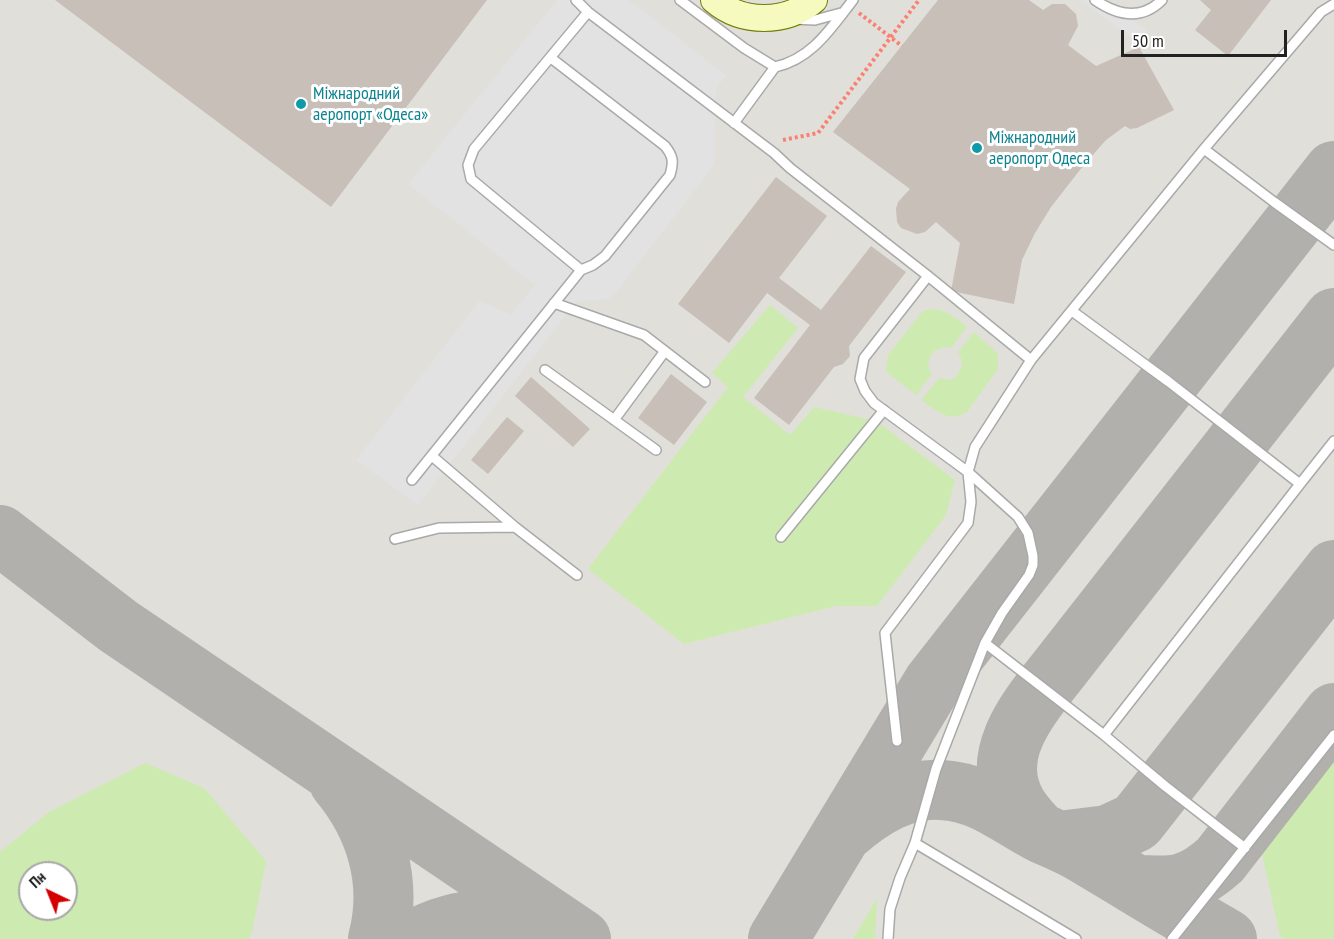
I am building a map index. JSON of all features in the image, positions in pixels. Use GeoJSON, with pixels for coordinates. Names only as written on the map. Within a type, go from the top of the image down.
{"type":"FeatureCollection","features":[{"type":"Feature","properties":{"kind":"main road"},"geometry":{"type":"LineString","coordinates":[[714,0],[734,13],[753,18],[776,18],[796,12],[814,0]]}},
{"type":"Feature","properties":{"kind":"lane"},"geometry":{"type":"LineString","coordinates":[[576,0],[588,12],[763,144],[1031,360]]}},
{"type":"Feature","properties":{"kind":"lane"},"geometry":{"type":"LineString","coordinates":[[680,0],[744,48],[775,67]]}},
{"type":"Feature","properties":{"kind":"lane"},"geometry":{"type":"LineString","coordinates":[[1095,0],[1116,12],[1131,15],[1154,8],[1162,0]]}},
{"type":"Feature","properties":{"kind":"lane"},"geometry":{"type":"LineString","coordinates":[[897,741],[885,633],[968,523],[971,502],[968,472],[975,447],[1031,360],[1204,149],[1321,12],[1334,4]]}},
{"type":"Feature","properties":{"kind":"lane"},"geometry":{"type":"LineString","coordinates":[[734,123],[775,67],[789,64],[805,55],[821,40],[848,6]]}},
{"type":"Feature","properties":{"kind":"lane"},"geometry":{"type":"LineString","coordinates":[[776,18],[826,19],[848,6]]}},
{"type":"Feature","properties":{"kind":"lane"},"geometry":{"type":"LineString","coordinates":[[581,270],[471,179],[468,165],[474,149],[588,12]]}},
{"type":"Feature","properties":{"kind":"lane"},"geometry":{"type":"LineString","coordinates":[[412,480],[581,270],[605,256],[670,175],[674,164],[665,146],[551,58]]}},
{"type":"Feature","properties":{"kind":"lane"},"geometry":{"type":"LineString","coordinates":[[1204,149],[1334,244]]}},
{"type":"Feature","properties":{"kind":"lane"},"geometry":{"type":"LineString","coordinates":[[888,939],[890,909],[915,843],[936,769],[985,643],[1033,566],[1033,556],[1024,524],[968,472],[885,410],[865,391],[860,379],[864,358],[928,276]]}},
{"type":"Feature","properties":{"kind":"lane"},"geometry":{"type":"LineString","coordinates":[[554,303],[644,335],[705,382]]}},
{"type":"Feature","properties":{"kind":"lane"},"geometry":{"type":"LineString","coordinates":[[1072,311],[1169,382],[1300,484]]}},
{"type":"Feature","properties":{"kind":"lane"},"geometry":{"type":"LineString","coordinates":[[614,420],[665,351]]}},
{"type":"Feature","properties":{"kind":"lane"},"geometry":{"type":"LineString","coordinates":[[545,370],[656,450]]}},
{"type":"Feature","properties":{"kind":"lane"},"geometry":{"type":"LineString","coordinates":[[781,537],[885,410]]}},
{"type":"Feature","properties":{"kind":"lane"},"geometry":{"type":"LineString","coordinates":[[1104,735],[1334,441]]}},
{"type":"Feature","properties":{"kind":"lane"},"geometry":{"type":"LineString","coordinates":[[432,456],[515,527],[577,575]]}},
{"type":"Feature","properties":{"kind":"lane"},"geometry":{"type":"LineString","coordinates":[[395,539],[439,528],[515,527]]}},
{"type":"Feature","properties":{"kind":"lane"},"geometry":{"type":"LineString","coordinates":[[985,643],[1245,848]]}},
{"type":"Feature","properties":{"kind":"lane"},"geometry":{"type":"LineString","coordinates":[[1172,939],[1334,735]]}},
{"type":"Feature","properties":{"kind":"lane"},"geometry":{"type":"LineString","coordinates":[[915,843],[1076,939]]}},
{"type":"Feature","properties":{"kind":"path"},"geometry":{"type":"LineString","coordinates":[[763,144],[818,133],[920,0]]}},
{"type":"Feature","properties":{"kind":"path"},"geometry":{"type":"LineString","coordinates":[[848,6],[902,46]]}},
{"type":"Feature","properties":{"kind":"shaded area"},"geometry":{"type":"Polygon","coordinates":[[[0,0],[1334,0],[1334,939],[0,939],[0,0]]]}},
{"type":"Feature","properties":{"kind":"shaded area"},"geometry":{"type":"Polygon","coordinates":[[[557,0],[629,0],[726,75],[716,89],[714,165],[611,299],[577,301],[418,505],[356,460],[479,301],[511,314],[535,285],[408,184],[557,0]]]}},
{"type":"Feature","properties":{"kind":"shaded area"},"geometry":{"type":"Polygon","coordinates":[[[1080,0],[1105,0],[1147,30],[1138,42],[1080,0]]]}},
{"type":"Feature","properties":{"kind":"green space"},"geometry":{"type":"Polygon","coordinates":[[[770,305],[798,328],[743,397],[790,435],[814,407],[876,421],[955,480],[946,515],[877,606],[836,606],[684,644],[588,569],[728,387],[712,373],[770,305]]]}},
{"type":"Feature","properties":{"kind":"green space"},"geometry":{"type":"Polygon","coordinates":[[[931,309],[946,312],[967,327],[951,348],[935,350],[929,362],[932,374],[916,395],[886,371],[888,355],[922,312],[931,309]]]}},
{"type":"Feature","properties":{"kind":"green space"},"geometry":{"type":"Polygon","coordinates":[[[974,332],[998,354],[998,369],[967,412],[954,417],[948,416],[921,400],[939,378],[951,380],[958,374],[962,364],[958,352],[974,332]]]}},
{"type":"Feature","properties":{"kind":"green space"},"geometry":{"type":"Polygon","coordinates":[[[1334,756],[1334,939],[1285,939],[1280,936],[1262,854],[1334,756]]]}},
{"type":"Feature","properties":{"kind":"green space"},"geometry":{"type":"Polygon","coordinates":[[[145,763],[204,788],[266,861],[249,939],[0,939],[0,852],[49,812],[145,763]]]}},
{"type":"Feature","properties":{"kind":"green space"},"geometry":{"type":"Polygon","coordinates":[[[877,898],[875,939],[853,939],[877,898]]]}},
{"type":"Feature","properties":{"kind":"building","name":"Міжнародний аеропорт «Одеса»"},"geometry":{"type":"Polygon","coordinates":[[[55,0],[487,0],[331,207],[55,0]]]}},
{"type":"Feature","properties":{"kind":"building","name":"Міжнародний аеропорт Одеса"},"geometry":{"type":"Polygon","coordinates":[[[938,0],[1029,0],[1043,10],[1052,4],[1065,4],[1076,14],[1078,26],[1068,45],[1096,66],[1139,47],[1174,110],[1137,128],[1130,129],[1125,126],[1106,140],[1083,166],[1051,207],[1035,233],[1022,260],[1014,304],[951,291],[960,243],[936,222],[925,232],[917,234],[901,228],[897,222],[896,209],[898,202],[910,189],[833,132],[938,0]]]}},
{"type":"Feature","properties":{"kind":"building"},"geometry":{"type":"Polygon","coordinates":[[[1200,0],[1271,0],[1228,56],[1195,30],[1211,10],[1200,0]]]}},
{"type":"Feature","properties":{"kind":"building"},"geometry":{"type":"Polygon","coordinates":[[[776,177],[827,216],[779,278],[821,310],[871,246],[906,272],[849,346],[850,356],[843,364],[834,367],[789,425],[754,398],[810,325],[767,293],[729,343],[678,304],[776,177]]]}},
{"type":"Feature","properties":{"kind":"building"},"geometry":{"type":"Polygon","coordinates":[[[671,374],[707,402],[674,445],[638,418],[671,374]]]}},
{"type":"Feature","properties":{"kind":"building"},"geometry":{"type":"Polygon","coordinates":[[[531,377],[590,429],[573,447],[515,396],[531,377]]]}},
{"type":"Feature","properties":{"kind":"building"},"geometry":{"type":"Polygon","coordinates":[[[507,417],[524,431],[488,474],[471,460],[507,417]]]}},
{"type":"Feature","properties":{"kind":"taxiway"},"geometry":{"type":"LineString","coordinates":[[778,939],[933,683],[1334,171]]}},
{"type":"Feature","properties":{"kind":"taxiway"},"geometry":{"type":"LineString","coordinates":[[1039,832],[1018,807],[1008,784],[1007,765],[1010,746],[1027,711],[1334,318]]}},
{"type":"Feature","properties":{"kind":"taxiway"},"geometry":{"type":"LineString","coordinates":[[0,535],[118,626],[581,939]]}},
{"type":"Feature","properties":{"kind":"taxiway"},"geometry":{"type":"LineString","coordinates":[[1059,841],[1108,835],[1136,822],[1334,570]]}},
{"type":"Feature","properties":{"kind":"taxiway"},"geometry":{"type":"LineString","coordinates":[[1134,884],[1160,886],[1180,884],[1199,876],[1220,860],[1334,713]]}},
{"type":"Feature","properties":{"kind":"taxiway"},"geometry":{"type":"LineString","coordinates":[[339,782],[363,817],[378,856],[383,897],[378,939]]}},
{"type":"Feature","properties":{"kind":"taxiway"},"geometry":{"type":"LineString","coordinates":[[844,832],[877,807],[915,792],[942,790],[970,795],[1081,852],[1227,939]]}},
{"type":"Feature","properties":{"kind":"taxiway"},"geometry":{"type":"LineString","coordinates":[[415,939],[449,925],[485,919],[521,921],[557,930]]}},
{"type":"Feature","properties":{"kind":"place","name":"Міжнародний аеропорт «Одеса»"},"geometry":{"type":"Point","coordinates":[301,104]}},
{"type":"Feature","properties":{"kind":"place","name":"Міжнародний аеропорт Одеса"},"geometry":{"type":"Point","coordinates":[977,148]}}]}
